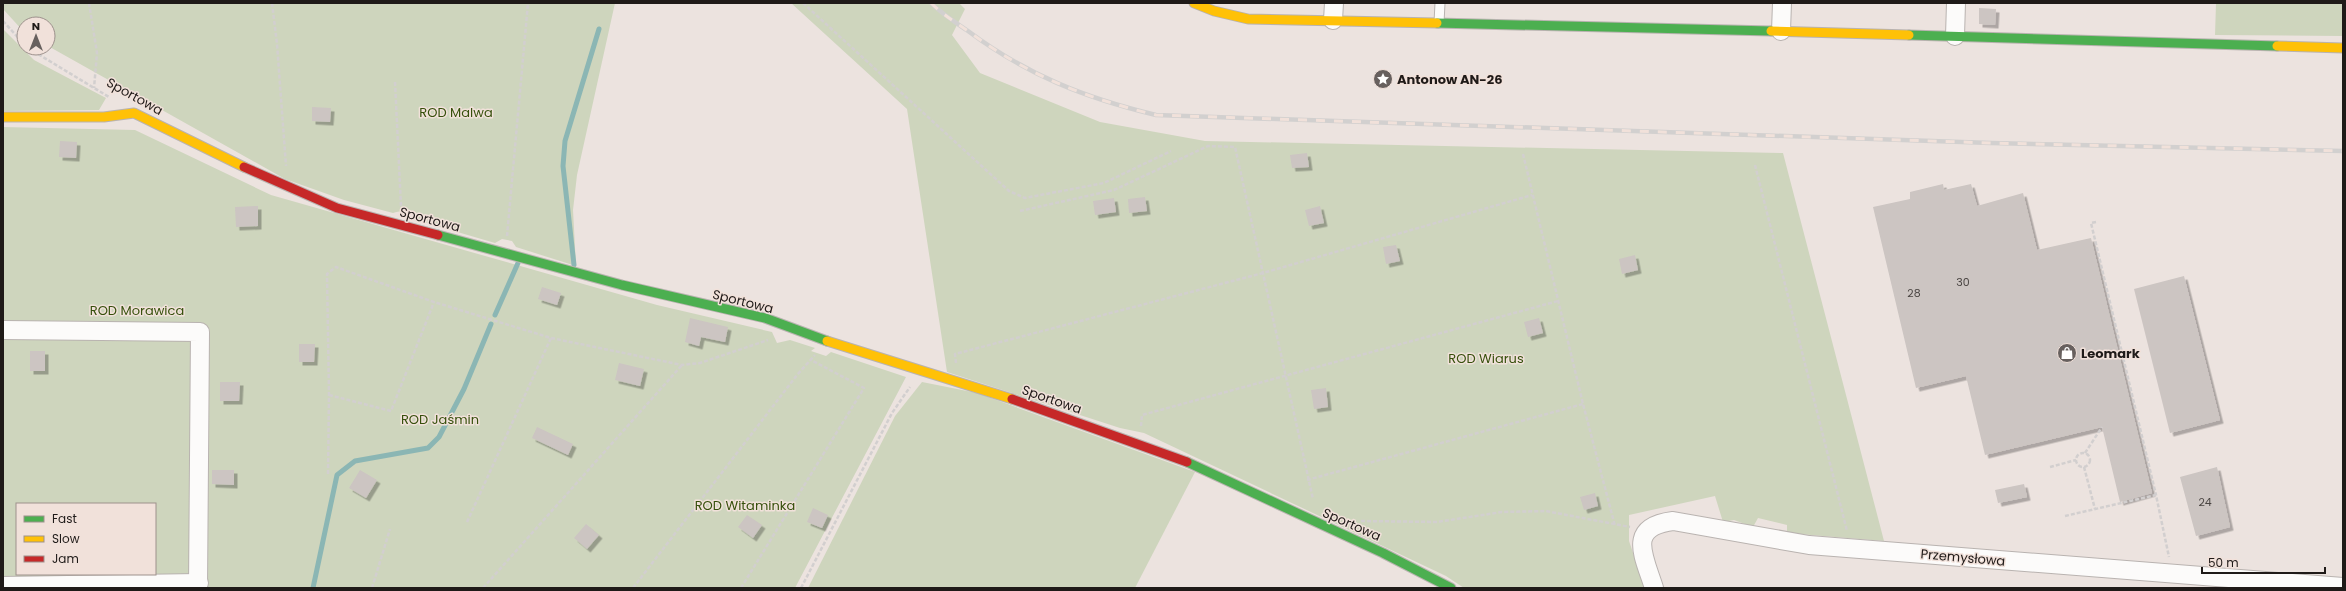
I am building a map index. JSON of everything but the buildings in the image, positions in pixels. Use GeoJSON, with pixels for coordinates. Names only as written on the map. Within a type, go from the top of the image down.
{"type":"FeatureCollection","features":[{"type":"Feature","properties":{"kind":"street"},"geometry":{"type":"LineString","coordinates":[[1194,3],[1214,11],[1248,19],[1334,12],[1439,23],[1781,31],[2343,48]]}},
{"type":"Feature","properties":{"kind":"street"},"geometry":{"type":"LineString","coordinates":[[1781,31],[1782,3]]}},
{"type":"Feature","properties":{"kind":"street"},"geometry":{"type":"LineString","coordinates":[[1955,36],[1956,3]]}},
{"type":"Feature","properties":{"kind":"street"},"geometry":{"type":"LineString","coordinates":[[3,117],[104,117],[134,113]]}},
{"type":"Feature","properties":{"kind":"street","name":"Sportowa"},"geometry":{"type":"LineString","coordinates":[[134,113],[286,187],[337,208],[622,285],[765,318],[859,352],[1033,405],[1203,468],[1263,498],[1383,553],[1451,588]]}},
{"type":"Feature","properties":{"kind":"street"},"geometry":{"type":"LineString","coordinates":[[3,330],[200,332],[199,585],[3,586]]}},
{"type":"Feature","properties":{"kind":"street","name":"Przemysłowa"},"geometry":{"type":"LineString","coordinates":[[1654,588],[1644,558],[1642,543],[1644,533],[1652,525],[1673,521],[1809,545],[2343,587]]}},
{"type":"Feature","properties":{"kind":"lane"},"geometry":{"type":"LineString","coordinates":[[1439,23],[1440,3]]}},
{"type":"Feature","properties":{"kind":"path"},"geometry":{"type":"LineString","coordinates":[[89,3],[97,53],[94,88]]}},
{"type":"Feature","properties":{"kind":"path"},"geometry":{"type":"LineString","coordinates":[[272,3],[278,44],[287,172]]}},
{"type":"Feature","properties":{"kind":"path"},"geometry":{"type":"LineString","coordinates":[[507,240],[528,3]]}},
{"type":"Feature","properties":{"kind":"path"},"geometry":{"type":"LineString","coordinates":[[803,3],[1009,191],[1025,198],[1104,183],[1171,151]]}},
{"type":"Feature","properties":{"kind":"path"},"geometry":{"type":"LineString","coordinates":[[3,21],[16,35]]}},
{"type":"Feature","properties":{"kind":"path","name":"Sportowa"},"geometry":{"type":"LineString","coordinates":[[41,56],[134,113]]}},
{"type":"Feature","properties":{"kind":"path"},"geometry":{"type":"LineString","coordinates":[[395,82],[401,210]]}},
{"type":"Feature","properties":{"kind":"path"},"geometry":{"type":"LineString","coordinates":[[1020,211],[1114,190],[1208,146],[1234,147],[1263,272],[1307,480],[1314,501]]}},
{"type":"Feature","properties":{"kind":"path"},"geometry":{"type":"LineString","coordinates":[[1523,154],[1583,404],[1615,526]]}},
{"type":"Feature","properties":{"kind":"path"},"geometry":{"type":"LineString","coordinates":[[1755,165],[1849,539]]}},
{"type":"Feature","properties":{"kind":"path"},"geometry":{"type":"LineString","coordinates":[[956,368],[955,354],[1263,272],[1532,195]]}},
{"type":"Feature","properties":{"kind":"path"},"geometry":{"type":"LineString","coordinates":[[2096,222],[2090,223],[2171,563]]}},
{"type":"Feature","properties":{"kind":"path"},"geometry":{"type":"LineString","coordinates":[[328,474],[329,395],[327,274],[336,267],[434,302],[551,338],[682,365],[700,363],[774,337]]}},
{"type":"Feature","properties":{"kind":"path"},"geometry":{"type":"LineString","coordinates":[[1140,432],[1142,415],[1558,301]]}},
{"type":"Feature","properties":{"kind":"path"},"geometry":{"type":"LineString","coordinates":[[329,395],[391,411],[434,302]]}},
{"type":"Feature","properties":{"kind":"path"},"geometry":{"type":"LineString","coordinates":[[467,522],[551,338]]}},
{"type":"Feature","properties":{"kind":"path"},"geometry":{"type":"LineString","coordinates":[[633,588],[797,375],[817,353]]}},
{"type":"Feature","properties":{"kind":"path"},"geometry":{"type":"LineString","coordinates":[[741,588],[864,388],[811,360]]}},
{"type":"Feature","properties":{"kind":"path"},"geometry":{"type":"LineString","coordinates":[[483,588],[682,365]]}},
{"type":"Feature","properties":{"kind":"path"},"geometry":{"type":"LineString","coordinates":[[801,588],[892,413],[921,371]]}},
{"type":"Feature","properties":{"kind":"path"},"geometry":{"type":"LineString","coordinates":[[1307,480],[1583,404]]}},
{"type":"Feature","properties":{"kind":"path"},"geometry":{"type":"LineString","coordinates":[[2085,454],[2102,427]]}},
{"type":"Feature","properties":{"kind":"path"},"geometry":{"type":"LineString","coordinates":[[2050,467],[2076,460],[2079,454],[2085,454]]}},
{"type":"Feature","properties":{"kind":"path"},"geometry":{"type":"LineString","coordinates":[[2084,467],[2090,461],[2085,454]]}},
{"type":"Feature","properties":{"kind":"path"},"geometry":{"type":"LineString","coordinates":[[2076,460],[2079,465],[2084,467],[2095,509]]}},
{"type":"Feature","properties":{"kind":"path"},"geometry":{"type":"LineString","coordinates":[[2064,516],[2156,495]]}},
{"type":"Feature","properties":{"kind":"path"},"geometry":{"type":"LineString","coordinates":[[1359,521],[1438,522],[1502,512],[1546,511],[1615,526],[1629,527]]}},
{"type":"Feature","properties":{"kind":"path"},"geometry":{"type":"LineString","coordinates":[[372,588],[390,529]]}},
{"type":"Feature","properties":{"kind":"green space","name":"ROD Malwa"},"geometry":{"type":"Polygon","coordinates":[[[3,3],[615,3],[577,175],[573,210],[576,266],[516,247],[512,241],[502,239],[495,243],[420,221],[414,215],[405,211],[393,213],[344,200],[285,179],[56,50],[56,16],[16,16],[16,23],[3,9],[3,3]]]}},
{"type":"Feature","properties":{"kind":"green space","name":"ROD Wiarus"},"geometry":{"type":"Polygon","coordinates":[[[791,3],[959,3],[965,9],[952,35],[980,73],[1100,122],[1205,141],[1783,153],[1884,541],[1787,533],[1787,525],[1758,518],[1753,527],[1734,520],[1723,522],[1715,496],[1629,515],[1629,541],[1645,588],[1464,588],[1446,576],[1144,433],[1120,428],[947,372],[907,109],[791,3]]]}},
{"type":"Feature","properties":{"kind":"green space"},"geometry":{"type":"Polygon","coordinates":[[[2216,3],[2343,3],[2343,36],[2215,35],[2216,3]]]}},
{"type":"Feature","properties":{"kind":"green space"},"geometry":{"type":"Polygon","coordinates":[[[3,29],[16,42],[16,56],[30,56],[34,60],[106,98],[99,110],[3,111],[3,29]]]}},
{"type":"Feature","properties":{"kind":"green space"},"geometry":{"type":"Polygon","coordinates":[[[3,127],[135,130],[271,195],[657,305],[772,332],[777,343],[790,340],[815,348],[811,351],[826,356],[831,352],[906,377],[795,588],[3,588],[3,127]]]}},
{"type":"Feature","properties":{"kind":"green space"},"geometry":{"type":"Polygon","coordinates":[[[922,382],[977,393],[1195,472],[1135,588],[808,588],[895,416],[922,382]]]}},
{"type":"Feature","properties":{"kind":"waterway"},"geometry":{"type":"LineString","coordinates":[[574,265],[563,166],[565,141],[599,29]]}},
{"type":"Feature","properties":{"kind":"waterway"},"geometry":{"type":"LineString","coordinates":[[495,315],[518,263]]}},
{"type":"Feature","properties":{"kind":"waterway"},"geometry":{"type":"LineString","coordinates":[[313,588],[337,475],[355,461],[428,448],[439,437],[464,389],[491,324]]}},
{"type":"Feature","properties":{"kind":"railway"},"geometry":{"type":"LineString","coordinates":[[931,3],[949,18],[990,47],[1035,72],[1081,93],[1156,115],[1991,143],[2343,151]]}},
{"type":"Feature","properties":{"kind":"traffic: fast"},"geometry":{"type":"LineString","coordinates":[[1437,23],[1771,31]]}},
{"type":"Feature","properties":{"kind":"traffic: fast"},"geometry":{"type":"LineString","coordinates":[[1909,35],[2277,46]]}},
{"type":"Feature","properties":{"kind":"traffic: fast"},"geometry":{"type":"LineString","coordinates":[[438,235],[622,285],[765,318],[827,341]]}},
{"type":"Feature","properties":{"kind":"traffic: fast"},"geometry":{"type":"LineString","coordinates":[[1187,462],[1383,553],[1451,588]]}},
{"type":"Feature","properties":{"kind":"traffic: slow"},"geometry":{"type":"LineString","coordinates":[[1194,3],[1214,11],[1248,19],[1437,23]]}},
{"type":"Feature","properties":{"kind":"traffic: slow"},"geometry":{"type":"LineString","coordinates":[[1771,31],[1909,35]]}},
{"type":"Feature","properties":{"kind":"traffic: slow"},"geometry":{"type":"LineString","coordinates":[[2277,46],[2343,48]]}},
{"type":"Feature","properties":{"kind":"traffic: slow"},"geometry":{"type":"LineString","coordinates":[[3,117],[104,117],[134,113],[244,167]]}},
{"type":"Feature","properties":{"kind":"traffic: slow"},"geometry":{"type":"LineString","coordinates":[[827,341],[1012,399]]}},
{"type":"Feature","properties":{"kind":"traffic: jam"},"geometry":{"type":"LineString","coordinates":[[244,167],[337,208],[438,235]]}},
{"type":"Feature","properties":{"kind":"traffic: jam"},"geometry":{"type":"LineString","coordinates":[[1012,399],[1187,462]]}},
{"type":"Feature","properties":{"kind":"place","name":"Antonow AN-26"},"geometry":{"type":"Point","coordinates":[1383,79]}},
{"type":"Feature","properties":{"kind":"place","name":"Leomark"},"geometry":{"type":"Point","coordinates":[2067,353]}},
{"type":"Feature","properties":{"kind":"park label","name":"ROD Morawica"},"geometry":{"type":"Point","coordinates":[137,310]}},
{"type":"Feature","properties":{"kind":"park label","name":"ROD Jaśmin"},"geometry":{"type":"Point","coordinates":[440,419]}},
{"type":"Feature","properties":{"kind":"park label","name":"ROD Witaminka"},"geometry":{"type":"Point","coordinates":[745,505]}}]}
